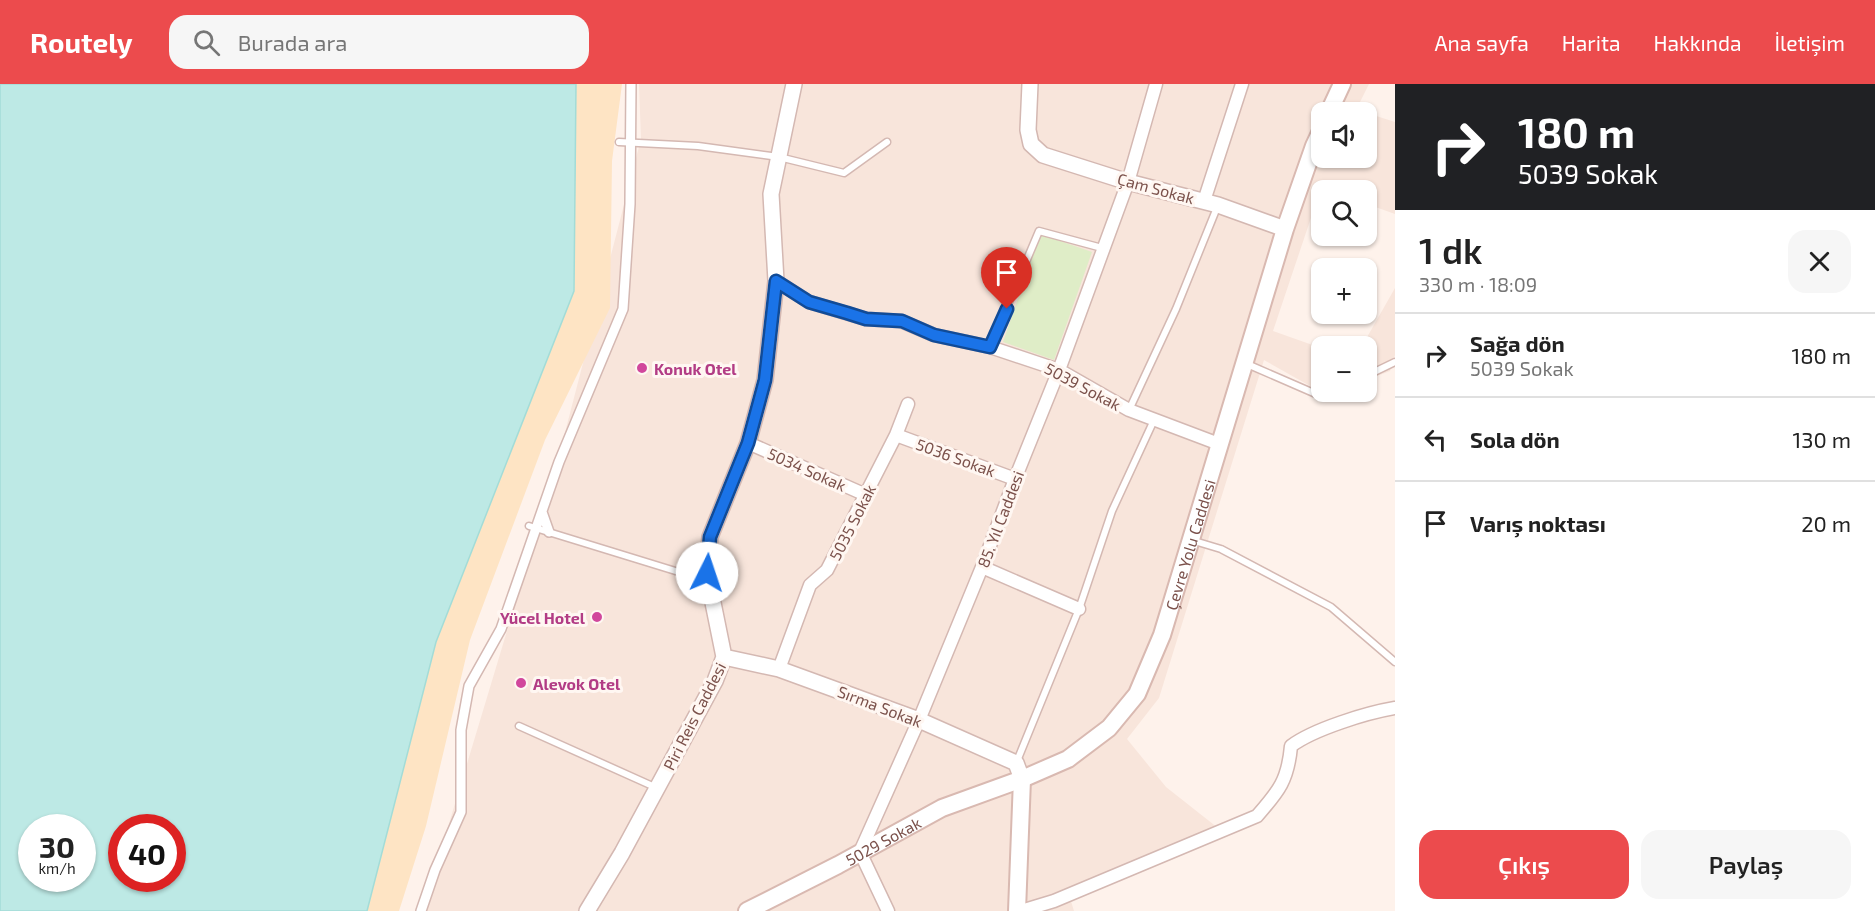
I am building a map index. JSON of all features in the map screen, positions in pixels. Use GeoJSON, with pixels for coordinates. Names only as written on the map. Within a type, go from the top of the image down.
{"type":"FeatureCollection","features":[{"type":"Feature","properties":{"kind":"main road"},"geometry":{"type":"LineString","coordinates":[[1334,102],[1342,84]]}},
{"type":"Feature","properties":{"kind":"main road","name":"Çevre Yolu Caddesi"},"geometry":{"type":"LineString","coordinates":[[1019,771],[1068,759],[1109,728],[1137,694],[1162,634],[1285,229],[1311,155]]}},
{"type":"Feature","properties":{"kind":"main road"},"geometry":{"type":"LineString","coordinates":[[1019,771],[1019,911]]}},
{"type":"Feature","properties":{"kind":"main road","name":"5029 Sokak"},"geometry":{"type":"LineString","coordinates":[[747,911],[838,865],[942,808],[1019,771]]}},
{"type":"Feature","properties":{"kind":"street"},"geometry":{"type":"LineString","coordinates":[[421,911],[435,870],[461,812],[461,730],[470,686],[501,629],[532,527],[542,512],[559,462],[623,309],[630,204],[631,84]]}},
{"type":"Feature","properties":{"kind":"street","name":"Piri Reis Caddesi"},"geometry":{"type":"LineString","coordinates":[[587,911],[658,788],[715,681],[724,657],[707,573],[710,537],[748,443],[765,380],[776,281],[771,194],[794,84]]}},
{"type":"Feature","properties":{"kind":"street","name":"Çam Sokak"},"geometry":{"type":"LineString","coordinates":[[1029,84],[1028,130],[1031,144],[1043,155],[1128,182],[1211,203],[1285,229]]}},
{"type":"Feature","properties":{"kind":"street","name":"85. Yıl Caddesi"},"geometry":{"type":"LineString","coordinates":[[860,852],[919,720],[1059,370],[1128,182],[1156,84]]}},
{"type":"Feature","properties":{"kind":"street"},"geometry":{"type":"LineString","coordinates":[[1211,203],[1242,84]]}},
{"type":"Feature","properties":{"kind":"street","name":"5039 Sokak"},"geometry":{"type":"LineString","coordinates":[[776,281],[809,302],[866,319],[902,321],[934,335],[990,347],[1059,370],[1129,410],[1219,444]]}},
{"type":"Feature","properties":{"kind":"street","name":"5035 Sokak"},"geometry":{"type":"LineString","coordinates":[[779,669],[810,585],[827,570],[896,435],[908,404]]}},
{"type":"Feature","properties":{"kind":"street","name":"5036 Sokak"},"geometry":{"type":"LineString","coordinates":[[896,435],[1015,478]]}},
{"type":"Feature","properties":{"kind":"street","name":"5034 Sokak"},"geometry":{"type":"LineString","coordinates":[[748,443],[866,495]]}},
{"type":"Feature","properties":{"kind":"street"},"geometry":{"type":"LineString","coordinates":[[542,512],[549,532]]}},
{"type":"Feature","properties":{"kind":"street"},"geometry":{"type":"LineString","coordinates":[[982,567],[1079,609]]}},
{"type":"Feature","properties":{"kind":"street","name":"Sırma Sokak"},"geometry":{"type":"LineString","coordinates":[[724,657],[779,669],[919,720],[1019,771]]}},
{"type":"Feature","properties":{"kind":"street"},"geometry":{"type":"LineString","coordinates":[[1019,911],[1054,901],[1257,816],[1278,793],[1289,769],[1291,746],[1304,737],[1379,711],[1395,708]]}},
{"type":"Feature","properties":{"kind":"street"},"geometry":{"type":"LineString","coordinates":[[860,852],[888,911]]}},
{"type":"Feature","properties":{"kind":"lane"},"geometry":{"type":"LineString","coordinates":[[619,142],[698,146],[779,157],[844,173],[887,141]]}},
{"type":"Feature","properties":{"kind":"lane"},"geometry":{"type":"LineString","coordinates":[[1129,410],[1176,309],[1211,203]]}},
{"type":"Feature","properties":{"kind":"lane"},"geometry":{"type":"LineString","coordinates":[[990,347],[1039,231],[1102,248]]}},
{"type":"Feature","properties":{"kind":"lane"},"geometry":{"type":"LineString","coordinates":[[1244,362],[1311,391]]}},
{"type":"Feature","properties":{"kind":"lane"},"geometry":{"type":"LineString","coordinates":[[1377,371],[1395,362]]}},
{"type":"Feature","properties":{"kind":"lane"},"geometry":{"type":"LineString","coordinates":[[1019,771],[1079,609],[1112,511],[1154,420]]}},
{"type":"Feature","properties":{"kind":"lane"},"geometry":{"type":"LineString","coordinates":[[532,527],[709,581]]}},
{"type":"Feature","properties":{"kind":"lane"},"geometry":{"type":"LineString","coordinates":[[1190,540],[1221,549],[1331,607],[1395,662]]}},
{"type":"Feature","properties":{"kind":"lane"},"geometry":{"type":"LineString","coordinates":[[519,726],[658,788]]}},
{"type":"Feature","properties":{"kind":"shaded area"},"geometry":{"type":"Polygon","coordinates":[[[639,84],[1369,84],[1360,102],[1311,102],[1311,168],[1377,168],[1377,116],[1395,122],[1395,214],[1377,208],[1377,180],[1311,180],[1311,218],[1273,331],[1311,344],[1311,386],[1264,360],[1159,698],[1127,739],[1166,787],[1218,828],[1070,898],[1074,911],[419,911],[435,870],[554,475],[641,139],[639,84]]]}},
{"type":"Feature","properties":{"kind":"shaded area"},"geometry":{"type":"Polygon","coordinates":[[[1395,288],[1395,355],[1390,371],[1377,376],[1377,336],[1368,336],[1375,324],[1377,324],[1377,320],[1395,288]]]}},
{"type":"Feature","properties":{"kind":"green space"},"geometry":{"type":"Polygon","coordinates":[[[1040,234],[1092,252],[1054,360],[1003,342],[1040,234]]]}},
{"type":"Feature","properties":{"kind":"sand"},"geometry":{"type":"Polygon","coordinates":[[[576,84],[622,84],[612,161],[610,308],[545,440],[470,640],[426,826],[399,911],[367,911],[436,642],[574,291],[576,84]]]}},
{"type":"Feature","properties":{"kind":"water"},"geometry":{"type":"Polygon","coordinates":[[[0,84],[576,84],[574,291],[436,642],[367,911],[0,911],[0,84]]]}},
{"type":"Feature","properties":{"kind":"place","name":"Konuk Otel"},"geometry":{"type":"Point","coordinates":[642,368]}},
{"type":"Feature","properties":{"kind":"place","name":"Yücel Hotel"},"geometry":{"type":"Point","coordinates":[597,617]}},
{"type":"Feature","properties":{"kind":"place","name":"Alevok Otel"},"geometry":{"type":"Point","coordinates":[521,683]}},
{"type":"Feature","properties":{"kind":"route"},"geometry":{"type":"LineString","coordinates":[[707,573],[710,537],[748,443],[765,380],[776,281],[809,302],[866,319],[902,321],[934,335],[990,347],[1007,309]]}}]}
